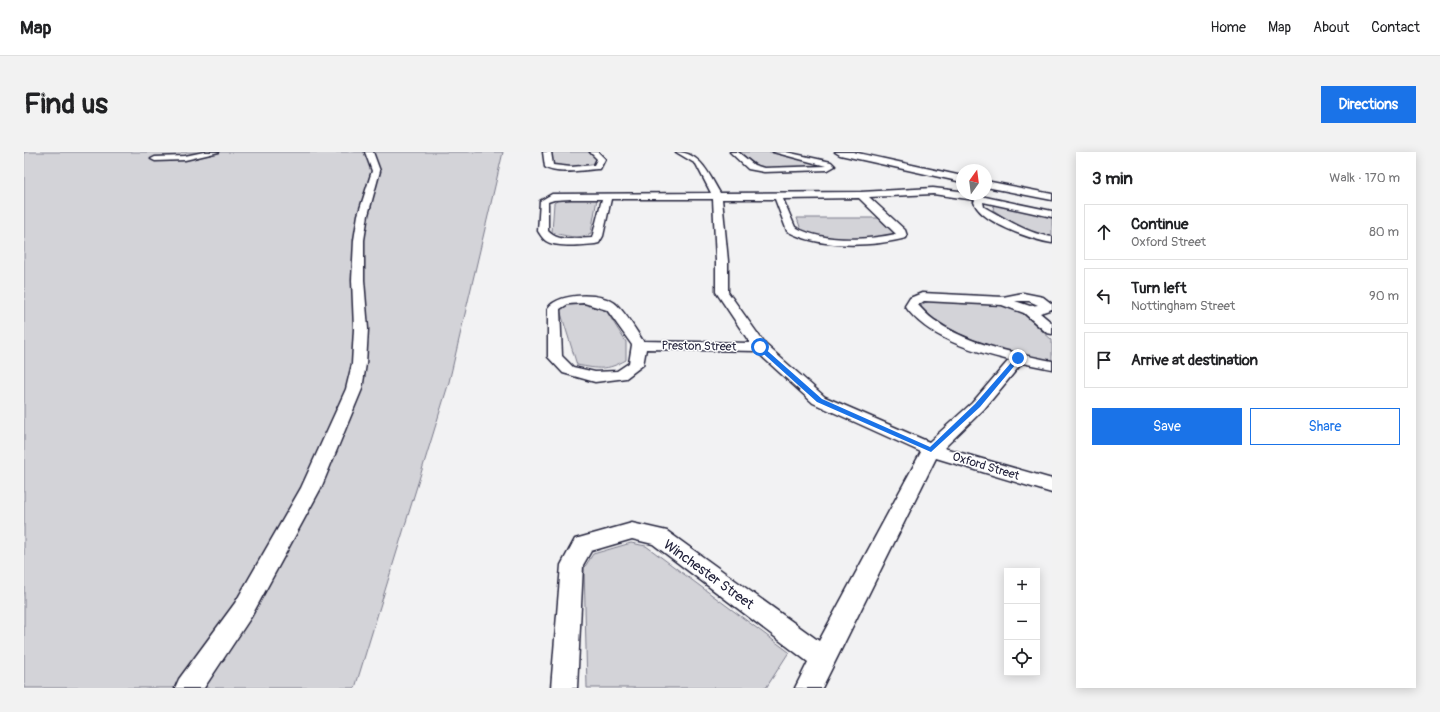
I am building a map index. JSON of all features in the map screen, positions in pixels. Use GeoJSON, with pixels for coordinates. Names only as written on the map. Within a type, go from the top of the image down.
{"type":"FeatureCollection","features":[{"type":"Feature","properties":{"kind":"street"},"geometry":{"type":"LineString","coordinates":[[155,159],[185,158],[215,152]]}},
{"type":"Feature","properties":{"kind":"street"},"geometry":{"type":"LineString","coordinates":[[188,688],[243,610],[311,488],[354,389],[359,364],[361,329],[358,280],[359,240],[363,215],[374,186],[376,171],[369,152]]}},
{"type":"Feature","properties":{"kind":"street"},"geometry":{"type":"LineString","coordinates":[[547,152],[549,167],[571,169],[598,167],[601,159],[594,152]]}},
{"type":"Feature","properties":{"kind":"street"},"geometry":{"type":"LineString","coordinates":[[680,152],[699,163],[717,196]]}},
{"type":"Feature","properties":{"kind":"street"},"geometry":{"type":"LineString","coordinates":[[734,152],[752,167],[764,170],[828,168],[831,166],[777,152]]}},
{"type":"Feature","properties":{"kind":"street"},"geometry":{"type":"LineString","coordinates":[[840,152],[956,178]]}},
{"type":"Feature","properties":{"kind":"street"},"geometry":{"type":"LineString","coordinates":[[859,152],[956,173]]}},
{"type":"Feature","properties":{"kind":"street"},"geometry":{"type":"LineString","coordinates":[[992,180],[1052,192]]}},
{"type":"Feature","properties":{"kind":"street"},"geometry":{"type":"LineString","coordinates":[[992,185],[1052,197]]}},
{"type":"Feature","properties":{"kind":"street"},"geometry":{"type":"LineString","coordinates":[[607,197],[598,236],[595,241],[565,242],[550,240],[543,231],[544,202],[552,197],[861,195],[933,191],[956,195]]}},
{"type":"Feature","properties":{"kind":"street"},"geometry":{"type":"LineString","coordinates":[[778,196],[791,229],[801,235],[828,239],[886,240],[902,236],[901,232],[861,195]]}},
{"type":"Feature","properties":{"kind":"street","name":"Oxford Street"},"geometry":{"type":"LineString","coordinates":[[717,196],[722,261],[722,292],[760,347],[820,400],[931,450],[1052,486]]}},
{"type":"Feature","properties":{"kind":"street"},"geometry":{"type":"LineString","coordinates":[[980,200],[978,202],[980,208],[1023,234],[1036,239],[1052,240]]}},
{"type":"Feature","properties":{"kind":"street"},"geometry":{"type":"LineString","coordinates":[[986,200],[1052,214]]}},
{"type":"Feature","properties":{"kind":"street"},"geometry":{"type":"LineString","coordinates":[[1004,301],[1015,296],[1025,296],[1043,301],[1047,306],[1029,310]]}},
{"type":"Feature","properties":{"kind":"street"},"geometry":{"type":"LineString","coordinates":[[1052,330],[1029,310],[1004,301],[922,297],[914,300],[911,306],[928,322],[954,336],[1018,358],[1052,365]]}},
{"type":"Feature","properties":{"kind":"street"},"geometry":{"type":"LineString","coordinates":[[584,299],[600,302],[612,307],[639,345],[636,365],[621,375],[595,377],[568,370],[555,357],[554,308],[565,301],[584,299]]}},
{"type":"Feature","properties":{"kind":"street","name":"Preston Street"},"geometry":{"type":"LineString","coordinates":[[639,345],[760,347]]}},
{"type":"Feature","properties":{"kind":"street"},"geometry":{"type":"LineString","coordinates":[[808,688],[931,450],[978,406],[1018,358]]}},
{"type":"Feature","properties":{"kind":"street","name":"Winchester Street"},"geometry":{"type":"LineString","coordinates":[[564,688],[572,565],[583,545],[632,531],[659,538],[823,658]]}},
{"type":"Feature","properties":{"kind":"shaded area"},"geometry":{"type":"Polygon","coordinates":[[[24,152],[503,152],[449,382],[355,688],[24,688],[24,152]]]}},
{"type":"Feature","properties":{"kind":"shaded area"},"geometry":{"type":"Polygon","coordinates":[[[552,152],[588,152],[597,159],[595,166],[573,168],[550,165],[552,152]]]}},
{"type":"Feature","properties":{"kind":"shaded area"},"geometry":{"type":"Polygon","coordinates":[[[739,152],[771,152],[823,163],[825,166],[772,169],[759,167],[739,152]]]}},
{"type":"Feature","properties":{"kind":"shaded area"},"geometry":{"type":"Polygon","coordinates":[[[560,199],[597,199],[591,233],[577,237],[552,232],[554,203],[560,199]]]}},
{"type":"Feature","properties":{"kind":"shaded area"},"geometry":{"type":"Polygon","coordinates":[[[994,204],[1052,216],[1052,238],[1032,235],[993,210],[994,204]]]}},
{"type":"Feature","properties":{"kind":"shaded area"},"geometry":{"type":"Polygon","coordinates":[[[797,218],[881,218],[895,230],[894,234],[885,237],[820,237],[801,230],[797,218]]]}},
{"type":"Feature","properties":{"kind":"shaded area"},"geometry":{"type":"Polygon","coordinates":[[[929,301],[1001,305],[1021,312],[1052,340],[1052,361],[1000,349],[950,329],[921,308],[922,304],[929,301]]]}},
{"type":"Feature","properties":{"kind":"shaded area"},"geometry":{"type":"Polygon","coordinates":[[[592,304],[605,309],[626,342],[626,360],[619,364],[602,368],[577,365],[560,310],[568,305],[592,304]]]}},
{"type":"Feature","properties":{"kind":"shaded area"},"geometry":{"type":"Polygon","coordinates":[[[631,543],[646,546],[789,652],[766,688],[587,688],[584,568],[593,554],[631,543]]]}},
{"type":"Feature","properties":{"kind":"route"},"geometry":{"type":"LineString","coordinates":[[760,347],[820,400],[931,450],[978,406],[1018,358]]}}]}
